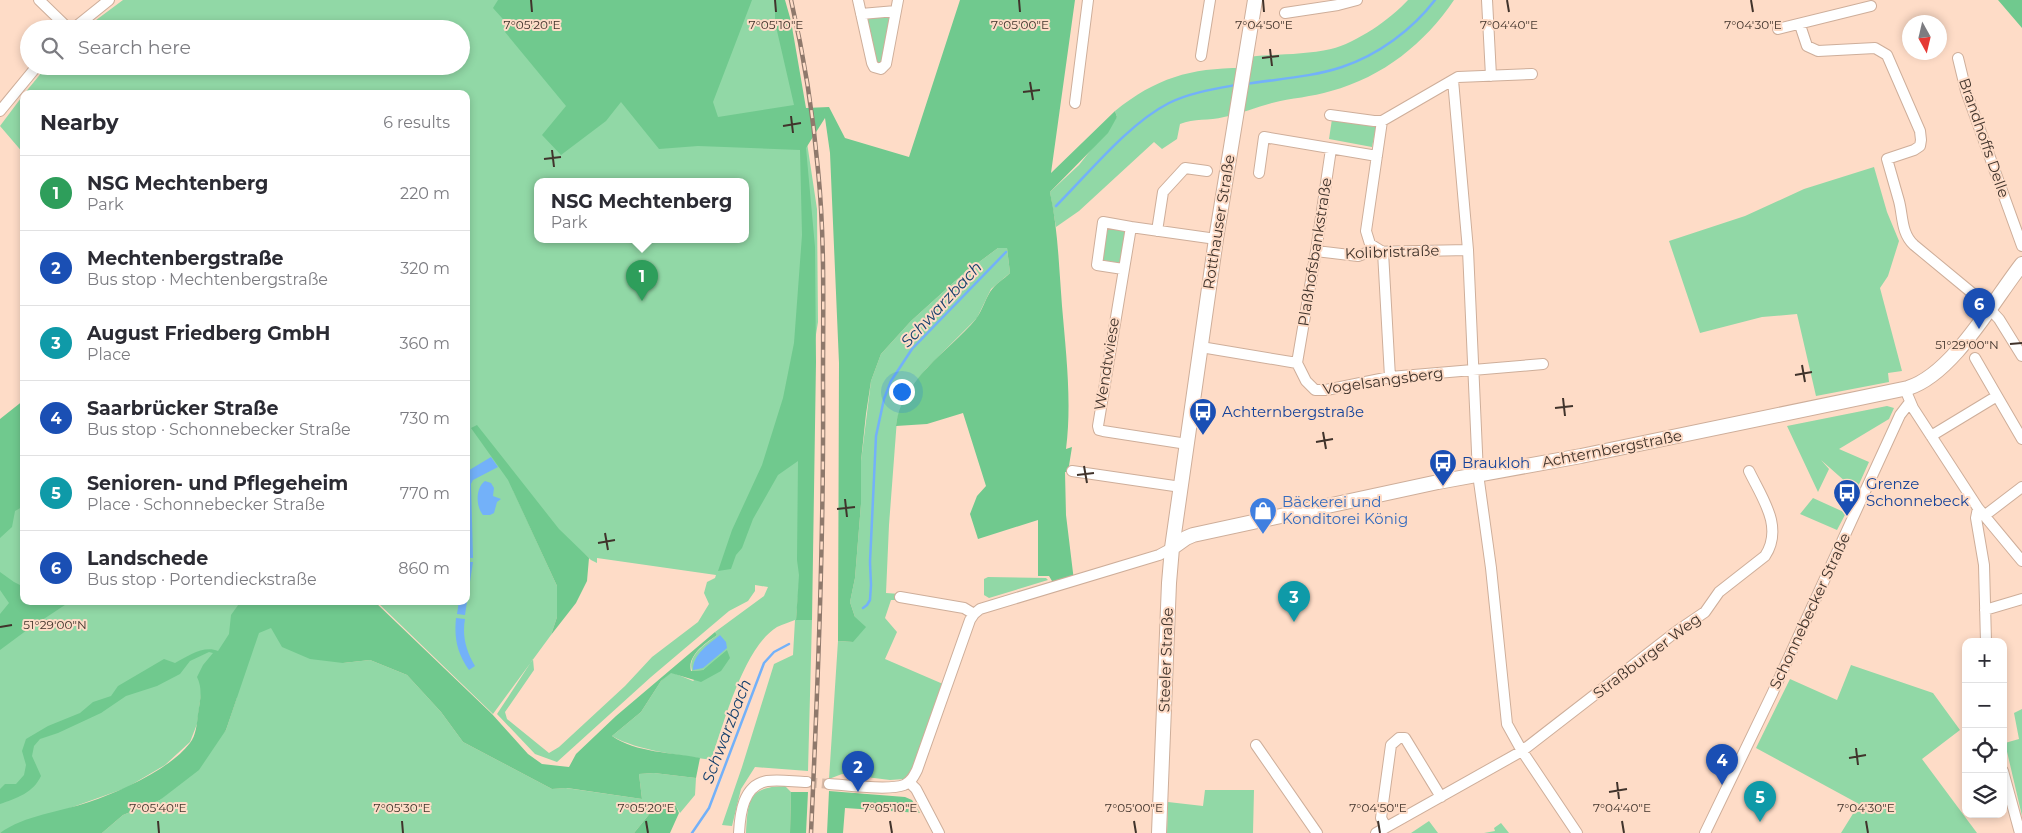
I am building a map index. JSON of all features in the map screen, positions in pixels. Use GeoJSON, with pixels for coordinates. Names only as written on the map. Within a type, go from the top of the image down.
{"type":"FeatureCollection","features":[{"type":"Feature","properties":{"kind":"street"},"geometry":{"type":"LineString","coordinates":[[39,0],[60,20]]}},
{"type":"Feature","properties":{"kind":"street"},"geometry":{"type":"LineString","coordinates":[[84,20],[109,0]]}},
{"type":"Feature","properties":{"kind":"street"},"geometry":{"type":"LineString","coordinates":[[858,0],[872,63],[874,67],[880,69],[886,64],[898,0]]}},
{"type":"Feature","properties":{"kind":"street"},"geometry":{"type":"LineString","coordinates":[[1075,103],[1088,0]]}},
{"type":"Feature","properties":{"kind":"street"},"geometry":{"type":"LineString","coordinates":[[1201,56],[1210,0]]}},
{"type":"Feature","properties":{"kind":"street","name":"Rotthauser Straße"},"geometry":{"type":"LineString","coordinates":[[1187,444],[1216,239],[1255,0]]}},
{"type":"Feature","properties":{"kind":"street"},"geometry":{"type":"LineString","coordinates":[[1284,13],[1338,5],[1357,0]]}},
{"type":"Feature","properties":{"kind":"street"},"geometry":{"type":"LineString","coordinates":[[1487,0],[1491,76]]}},
{"type":"Feature","properties":{"kind":"street"},"geometry":{"type":"LineString","coordinates":[[1778,29],[1871,6]]}},
{"type":"Feature","properties":{"kind":"street"},"geometry":{"type":"LineString","coordinates":[[861,14],[896,12]]}},
{"type":"Feature","properties":{"kind":"street"},"geometry":{"type":"LineString","coordinates":[[1800,25],[1807,46],[1812,50],[1875,48],[1887,55],[1920,131],[1921,140],[1920,146],[1914,150],[1886,158],[1901,208],[1900,214],[1906,234],[1914,245],[1990,308],[2000,319],[2022,356]]}},
{"type":"Feature","properties":{"kind":"street","name":"Brandhoffs Delle"},"geometry":{"type":"LineString","coordinates":[[1958,58],[1966,91],[2022,246]]}},
{"type":"Feature","properties":{"kind":"street"},"geometry":{"type":"LineString","coordinates":[[1330,115],[1382,121],[1458,77],[1532,74]]}},
{"type":"Feature","properties":{"kind":"street"},"geometry":{"type":"LineString","coordinates":[[0,111],[29,75]]}},
{"type":"Feature","properties":{"kind":"street"},"geometry":{"type":"LineString","coordinates":[[1453,80],[1468,250],[1478,474],[1492,568],[1507,724],[1574,832]]}},
{"type":"Feature","properties":{"kind":"street"},"geometry":{"type":"LineString","coordinates":[[1382,121],[1366,231],[1370,244],[1383,252],[1390,377]]}},
{"type":"Feature","properties":{"kind":"street"},"geometry":{"type":"LineString","coordinates":[[1259,173],[1264,137],[1377,156]]}},
{"type":"Feature","properties":{"kind":"street","name":"Plaßhofsbankstraße"},"geometry":{"type":"LineString","coordinates":[[1297,363],[1331,149]]}},
{"type":"Feature","properties":{"kind":"street"},"geometry":{"type":"LineString","coordinates":[[1157,231],[1164,192],[1185,168],[1207,171]]}},
{"type":"Feature","properties":{"kind":"street"},"geometry":{"type":"LineString","coordinates":[[1123,269],[1097,265],[1103,222],[1216,239]]}},
{"type":"Feature","properties":{"kind":"street","name":"Wendtwiese"},"geometry":{"type":"LineString","coordinates":[[1131,227],[1098,426],[1099,430],[1187,444]]}},
{"type":"Feature","properties":{"kind":"street","name":"Kolibristraße"},"geometry":{"type":"LineString","coordinates":[[1316,251],[1358,256],[1369,252],[1468,250]]}},
{"type":"Feature","properties":{"kind":"street","name":"Achternbergstraße"},"geometry":{"type":"LineString","coordinates":[[974,614],[986,608],[1159,555],[1186,538],[1221,528],[1478,474],[1908,393],[1945,364],[2022,264]]}},
{"type":"Feature","properties":{"kind":"street"},"geometry":{"type":"LineString","coordinates":[[1201,347],[1297,363]]}},
{"type":"Feature","properties":{"kind":"street"},"geometry":{"type":"LineString","coordinates":[[1975,358],[2022,438]]}},
{"type":"Feature","properties":{"kind":"street","name":"Vogelsangsberg"},"geometry":{"type":"LineString","coordinates":[[1297,363],[1306,381],[1316,390],[1338,389],[1390,377],[1543,364]]}},
{"type":"Feature","properties":{"kind":"street"},"geometry":{"type":"LineString","coordinates":[[1908,393],[1931,436],[1981,512],[2022,561]]}},
{"type":"Feature","properties":{"kind":"street","name":"Schonnebecker Straße"},"geometry":{"type":"LineString","coordinates":[[1705,833],[1772,694],[1900,415],[1908,393]]}},
{"type":"Feature","properties":{"kind":"street"},"geometry":{"type":"LineString","coordinates":[[1931,436],[1997,396]]}},
{"type":"Feature","properties":{"kind":"street","name":"Steeler Straße"},"geometry":{"type":"LineString","coordinates":[[1158,833],[1169,583],[1172,548],[1187,444]]}},
{"type":"Feature","properties":{"kind":"street"},"geometry":{"type":"LineString","coordinates":[[1072,471],[1181,487]]}},
{"type":"Feature","properties":{"kind":"street","name":"Straßburger Weg"},"geometry":{"type":"LineString","coordinates":[[1376,833],[1522,751],[1677,631],[1706,612],[1719,592],[1765,556],[1773,540],[1772,519],[1749,471]]}},
{"type":"Feature","properties":{"kind":"street"},"geometry":{"type":"LineString","coordinates":[[1986,638],[1984,565],[1976,518],[1981,512],[2022,486]]}},
{"type":"Feature","properties":{"kind":"street"},"geometry":{"type":"LineString","coordinates":[[829,784],[898,786],[909,782],[917,770],[974,614],[964,608],[900,597]]}},
{"type":"Feature","properties":{"kind":"street"},"geometry":{"type":"LineString","coordinates":[[1985,610],[2022,598]]}},
{"type":"Feature","properties":{"kind":"street"},"geometry":{"type":"LineString","coordinates":[[1386,827],[1381,818],[1391,745],[1400,738],[1404,738],[1441,797]]}},
{"type":"Feature","properties":{"kind":"street"},"geometry":{"type":"LineString","coordinates":[[1256,745],[1317,833]]}},
{"type":"Feature","properties":{"kind":"street"},"geometry":{"type":"LineString","coordinates":[[2004,773],[2020,833]]}},
{"type":"Feature","properties":{"kind":"street"},"geometry":{"type":"LineString","coordinates":[[739,833],[740,816],[745,798],[754,788],[766,781],[807,782]]}},
{"type":"Feature","properties":{"kind":"street"},"geometry":{"type":"LineString","coordinates":[[909,782],[916,789],[939,833]]}},
{"type":"Feature","properties":{"kind":"green space"},"geometry":{"type":"Polygon","coordinates":[[[123,0],[781,0],[803,116],[817,209],[818,322],[811,365],[796,619],[812,620],[808,771],[755,767],[741,789],[732,826],[722,825],[774,664],[793,655],[795,620],[777,627],[765,637],[755,651],[736,687],[711,760],[647,749],[612,736],[641,712],[661,681],[671,672],[693,681],[718,659],[703,670],[692,671],[692,660],[703,646],[717,635],[715,632],[764,596],[768,587],[755,585],[755,591],[748,601],[729,611],[651,677],[557,762],[535,754],[497,714],[530,664],[493,714],[380,605],[470,605],[470,90],[27,90],[40,75],[470,75],[470,20],[96,20],[123,0]],[[513,490],[557,586],[557,617],[551,635],[533,659],[534,670],[505,712],[507,719],[549,753],[559,747],[625,686],[652,657],[698,622],[709,604],[704,593],[707,582],[715,578],[716,575],[597,558],[597,563],[591,560],[513,490]]]}},
{"type":"Feature","properties":{"kind":"green space"},"geometry":{"type":"Polygon","coordinates":[[[498,0],[752,0],[713,102],[718,117],[794,105],[775,22],[775,0],[785,0],[791,21],[806,108],[829,107],[845,138],[909,157],[960,0],[1075,0],[1051,173],[1115,111],[1117,117],[1108,133],[1050,192],[1057,234],[1068,378],[1066,449],[1072,447],[1068,472],[1065,472],[1066,515],[1074,581],[1055,586],[1049,576],[1038,576],[1038,520],[978,539],[970,514],[977,496],[986,486],[963,413],[927,424],[896,426],[900,410],[916,381],[976,319],[992,289],[1010,273],[1007,248],[998,248],[963,274],[911,321],[881,354],[871,381],[866,414],[861,461],[861,504],[855,578],[850,602],[855,617],[866,627],[853,642],[838,641],[839,363],[830,153],[825,118],[806,148],[815,247],[816,362],[812,620],[796,620],[799,575],[797,560],[798,461],[778,475],[753,519],[742,548],[736,555],[731,569],[718,571],[732,530],[762,465],[783,398],[794,343],[802,235],[800,150],[698,146],[659,149],[621,102],[606,121],[561,155],[542,135],[566,106],[505,32],[510,27],[493,8],[498,0]]]}},
{"type":"Feature","properties":{"kind":"green space"},"geometry":{"type":"Polygon","coordinates":[[[1408,0],[1454,0],[1443,16],[1416,44],[1368,77],[1324,93],[1272,103],[1224,117],[1180,124],[1177,139],[1162,149],[1154,142],[1079,211],[1056,227],[1050,192],[1079,165],[1117,117],[1115,111],[1145,90],[1174,77],[1190,73],[1223,68],[1242,68],[1247,57],[1310,52],[1341,46],[1362,36],[1392,15],[1408,0]]]}},
{"type":"Feature","properties":{"kind":"green space"},"geometry":{"type":"Polygon","coordinates":[[[1998,0],[2022,0],[2022,28],[1998,0]]]}},
{"type":"Feature","properties":{"kind":"green space"},"geometry":{"type":"Polygon","coordinates":[[[890,17],[882,62],[877,64],[867,21],[869,18],[890,17]]]}},
{"type":"Feature","properties":{"kind":"green space"},"geometry":{"type":"Polygon","coordinates":[[[20,99],[20,149],[0,126],[20,99]]]}},
{"type":"Feature","properties":{"kind":"green space"},"geometry":{"type":"Polygon","coordinates":[[[1332,119],[1376,127],[1372,147],[1329,139],[1332,119]]]}},
{"type":"Feature","properties":{"kind":"green space"},"geometry":{"type":"Polygon","coordinates":[[[1874,167],[1887,212],[1899,241],[1888,276],[1880,288],[1902,371],[1888,373],[1889,382],[1816,396],[1797,314],[1762,317],[1700,333],[1669,241],[1745,216],[1804,189],[1874,167]]]}},
{"type":"Feature","properties":{"kind":"green space"},"geometry":{"type":"Polygon","coordinates":[[[1107,227],[1126,230],[1120,263],[1101,260],[1107,227]]]}},
{"type":"Feature","properties":{"kind":"green space"},"geometry":{"type":"Polygon","coordinates":[[[998,248],[1007,248],[1010,273],[991,289],[977,318],[927,368],[907,392],[897,419],[886,593],[900,594],[898,600],[891,600],[885,618],[897,632],[885,659],[943,684],[912,770],[904,779],[890,780],[842,774],[829,779],[838,641],[853,642],[855,617],[850,602],[855,578],[861,504],[861,461],[871,381],[881,354],[911,321],[963,274],[998,248]]]}},
{"type":"Feature","properties":{"kind":"green space"},"geometry":{"type":"Polygon","coordinates":[[[20,403],[20,508],[15,511],[12,527],[0,538],[0,419],[20,403]]]}},
{"type":"Feature","properties":{"kind":"green space"},"geometry":{"type":"Polygon","coordinates":[[[1887,406],[1894,408],[1889,419],[1839,449],[1869,462],[1856,491],[1821,460],[1829,469],[1818,492],[1787,426],[1887,406]]]}},
{"type":"Feature","properties":{"kind":"green space"},"geometry":{"type":"Polygon","coordinates":[[[477,425],[559,529],[589,558],[587,581],[576,603],[551,635],[557,617],[557,586],[508,480],[471,428],[477,425]]]}},
{"type":"Feature","properties":{"kind":"green space"},"geometry":{"type":"Polygon","coordinates":[[[1813,498],[1846,513],[1837,530],[1800,514],[1813,498]]]}},
{"type":"Feature","properties":{"kind":"green space"},"geometry":{"type":"Polygon","coordinates":[[[20,507],[20,605],[332,605],[343,663],[370,660],[407,675],[441,712],[463,742],[552,789],[566,788],[642,799],[639,774],[654,773],[696,778],[695,795],[680,813],[676,806],[670,803],[651,812],[634,833],[102,833],[123,815],[160,800],[226,730],[237,697],[202,686],[197,724],[190,742],[165,765],[126,788],[0,833],[0,512],[20,507]]]}},
{"type":"Feature","properties":{"kind":"green space"},"geometry":{"type":"Polygon","coordinates":[[[0,572],[20,585],[20,605],[65,605],[0,650],[0,614],[9,603],[0,590],[0,572]]]}},
{"type":"Feature","properties":{"kind":"green space"},"geometry":{"type":"Polygon","coordinates":[[[988,577],[1046,578],[1048,580],[989,598],[984,595],[984,579],[988,577]]]}},
{"type":"Feature","properties":{"kind":"green space"},"geometry":{"type":"Polygon","coordinates":[[[238,605],[378,605],[492,714],[528,754],[542,764],[569,767],[576,754],[616,716],[715,632],[717,635],[698,650],[692,660],[691,671],[703,670],[727,650],[730,658],[721,671],[701,682],[671,673],[661,681],[641,712],[612,736],[622,742],[643,749],[700,758],[696,778],[654,773],[639,774],[642,799],[567,788],[552,789],[463,742],[441,712],[407,675],[370,660],[343,663],[310,659],[282,647],[271,628],[259,633],[226,730],[199,770],[160,800],[123,815],[102,833],[0,833],[20,822],[89,802],[115,792],[157,771],[181,753],[194,737],[196,729],[200,695],[197,677],[203,665],[213,653],[209,652],[190,661],[180,674],[157,686],[126,696],[101,713],[58,733],[40,739],[34,746],[32,756],[41,776],[38,782],[24,794],[0,804],[0,789],[5,784],[16,784],[24,775],[26,765],[22,751],[26,739],[48,726],[80,713],[93,702],[111,696],[118,686],[164,659],[175,663],[202,650],[218,651],[229,634],[231,615],[238,605]]]}},
{"type":"Feature","properties":{"kind":"green space"},"geometry":{"type":"Polygon","coordinates":[[[1851,665],[1933,693],[1960,730],[1922,759],[1962,813],[1962,818],[1966,818],[1977,833],[1841,833],[1859,804],[1756,748],[1790,679],[1837,700],[1851,665]]]}},
{"type":"Feature","properties":{"kind":"green space"},"geometry":{"type":"Polygon","coordinates":[[[2022,709],[2022,816],[2007,752],[2007,742],[2019,739],[2014,713],[2022,709]]]}},
{"type":"Feature","properties":{"kind":"green space"},"geometry":{"type":"Polygon","coordinates":[[[785,786],[791,792],[790,833],[746,833],[749,804],[752,798],[764,789],[785,786]]]}},
{"type":"Feature","properties":{"kind":"green space"},"geometry":{"type":"Polygon","coordinates":[[[1205,790],[1254,790],[1253,833],[1167,833],[1168,802],[1203,806],[1205,790]]]}},
{"type":"Feature","properties":{"kind":"green space"},"geometry":{"type":"Polygon","coordinates":[[[829,791],[905,797],[912,800],[920,813],[845,808],[843,833],[827,833],[829,791]]]}},
{"type":"Feature","properties":{"kind":"green space"},"geometry":{"type":"Polygon","coordinates":[[[791,792],[808,792],[806,833],[790,833],[791,792]]]}},
{"type":"Feature","properties":{"kind":"green space"},"geometry":{"type":"Polygon","coordinates":[[[670,803],[676,806],[679,813],[670,833],[634,833],[651,812],[670,803]]]}},
{"type":"Feature","properties":{"kind":"green space"},"geometry":{"type":"Polygon","coordinates":[[[1429,821],[1438,833],[1411,833],[1429,821]]]}},
{"type":"Feature","properties":{"kind":"green space"},"geometry":{"type":"Polygon","coordinates":[[[1501,823],[1509,833],[1484,833],[1495,831],[1494,828],[1501,823]]]}},
{"type":"Feature","properties":{"kind":"water"},"geometry":{"type":"Polygon","coordinates":[[[491,457],[498,467],[473,480],[471,484],[473,558],[470,558],[470,470],[491,457]]]}},
{"type":"Feature","properties":{"kind":"water"},"geometry":{"type":"Polygon","coordinates":[[[485,481],[491,483],[494,488],[493,496],[501,499],[497,502],[494,513],[490,515],[483,515],[478,503],[479,488],[485,481]]]}},
{"type":"Feature","properties":{"kind":"water"},"geometry":{"type":"Polygon","coordinates":[[[470,562],[473,562],[470,582],[470,562]]]}},
{"type":"Feature","properties":{"kind":"water"},"geometry":{"type":"Polygon","coordinates":[[[458,605],[467,605],[465,615],[457,614],[458,605]]]}},
{"type":"Feature","properties":{"kind":"water"},"geometry":{"type":"Polygon","coordinates":[[[456,618],[465,619],[466,643],[469,655],[475,666],[469,670],[457,645],[456,618]]]}},
{"type":"Feature","properties":{"kind":"water"},"geometry":{"type":"Polygon","coordinates":[[[720,635],[726,642],[727,648],[703,668],[693,670],[699,654],[720,635]]]}},
{"type":"Feature","properties":{"kind":"waterway","name":"Schwarzbach"},"geometry":{"type":"LineString","coordinates":[[1246,84],[1319,73],[1355,62],[1381,48],[1405,31],[1435,0]]}},
{"type":"Feature","properties":{"kind":"waterway","name":"Schwarzbach"},"geometry":{"type":"LineString","coordinates":[[1056,206],[1124,136],[1154,112],[1169,103],[1185,97],[1236,85]]}},
{"type":"Feature","properties":{"kind":"waterway","name":"Schwarzbach"},"geometry":{"type":"LineString","coordinates":[[863,608],[870,600],[876,436],[884,399],[891,381],[912,349],[1006,252]]}},
{"type":"Feature","properties":{"kind":"waterway","name":"Schwarzbach"},"geometry":{"type":"LineString","coordinates":[[692,833],[709,808],[764,663],[774,652],[789,644]]}},
{"type":"Feature","properties":{"kind":"tunnel"},"geometry":{"type":"LineString","coordinates":[[807,782],[829,784]]}},
{"type":"Feature","properties":{"kind":"railway"},"geometry":{"type":"LineString","coordinates":[[791,0],[808,85],[814,127],[823,248],[821,550],[811,833]]}},
{"type":"Feature","properties":{"kind":"place","name":"NSG Mechtenberg"},"geometry":{"type":"Point","coordinates":[642,301]}},
{"type":"Feature","properties":{"kind":"place","name":"Landschede"},"geometry":{"type":"Point","coordinates":[1979,329]}},
{"type":"Feature","properties":{"kind":"place","name":"Achternbergstraße"},"geometry":{"type":"Point","coordinates":[1203,436]}},
{"type":"Feature","properties":{"kind":"place","name":"Braukloh"},"geometry":{"type":"Point","coordinates":[1443,487]}},
{"type":"Feature","properties":{"kind":"place","name":"Grenze Schonnebeck"},"geometry":{"type":"Point","coordinates":[1847,517]}},
{"type":"Feature","properties":{"kind":"place","name":"Bäckerei und Konditorei König"},"geometry":{"type":"Point","coordinates":[1263,535]}},
{"type":"Feature","properties":{"kind":"place","name":"August Friedberg GmbH"},"geometry":{"type":"Point","coordinates":[1294,622]}},
{"type":"Feature","properties":{"kind":"place","name":"Saarbrücker Straße"},"geometry":{"type":"Point","coordinates":[1722,785]}},
{"type":"Feature","properties":{"kind":"place","name":"Mechtenbergstraße"},"geometry":{"type":"Point","coordinates":[858,792]}},
{"type":"Feature","properties":{"kind":"place","name":"Senioren- und Pflegeheim"},"geometry":{"type":"Point","coordinates":[1760,822]}}]}
